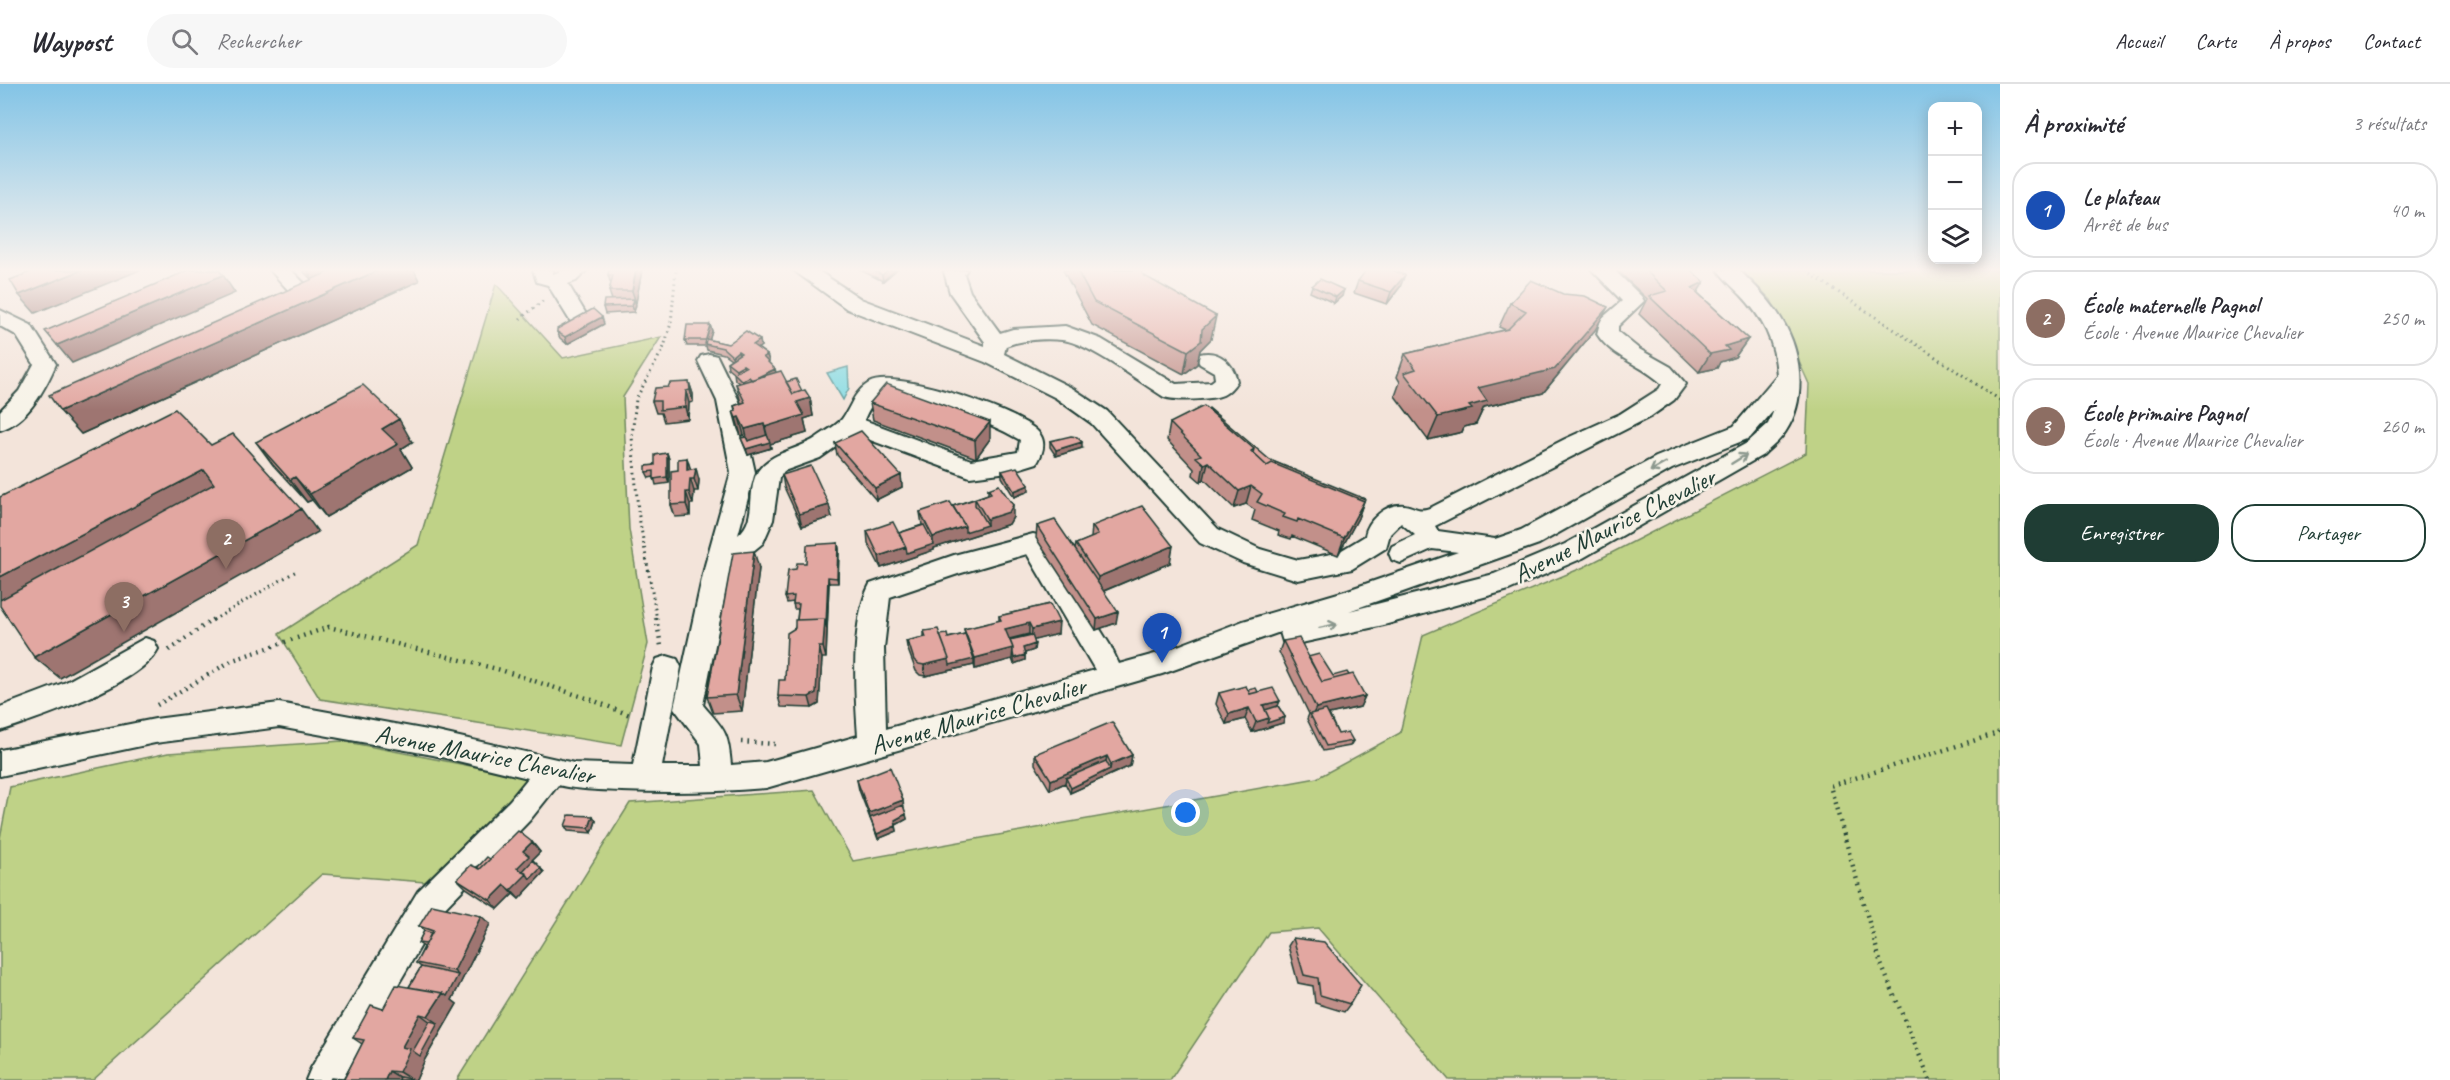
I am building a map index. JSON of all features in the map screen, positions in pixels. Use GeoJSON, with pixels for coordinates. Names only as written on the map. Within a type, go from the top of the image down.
{"type":"FeatureCollection","features":[{"type":"Feature","properties":{"kind":"street"},"geometry":{"type":"LineString","coordinates":[[893,316],[995,349],[1064,393],[1099,417],[1209,536],[1252,556],[1298,570],[1344,562],[1377,541]]}},
{"type":"Feature","properties":{"kind":"street"},"geometry":{"type":"LineString","coordinates":[[975,316],[995,349]]}},
{"type":"Feature","properties":{"kind":"street"},"geometry":{"type":"LineString","coordinates":[[1607,334],[1608,324],[1617,316]]}},
{"type":"Feature","properties":{"kind":"street","name":"Avenue Maurice Chevalier"},"geometry":{"type":"LineString","coordinates":[[1209,647],[1277,637],[1384,614],[1500,583],[1574,550],[1719,471],[1755,449],[1779,426],[1790,403],[1788,376],[1778,331],[1768,316]]}},
{"type":"Feature","properties":{"kind":"street"},"geometry":{"type":"LineString","coordinates":[[0,317],[24,330],[45,364],[35,388],[6,418]]}},
{"type":"Feature","properties":{"kind":"street"},"geometry":{"type":"LineString","coordinates":[[1401,553],[1451,510],[1573,445],[1641,412],[1669,393],[1675,384],[1664,372],[1631,354],[1588,321]]}},
{"type":"Feature","properties":{"kind":"street"},"geometry":{"type":"LineString","coordinates":[[995,349],[1012,336],[1065,333],[1094,344],[1172,392],[1217,389],[1226,381],[1224,369],[1208,358]]}},
{"type":"Feature","properties":{"kind":"street"},"geometry":{"type":"LineString","coordinates":[[709,361],[728,400],[743,472],[718,565],[688,708],[715,740],[718,779]]}},
{"type":"Feature","properties":{"kind":"street","name":"Avenue Maurice Chevalier"},"geometry":{"type":"LineString","coordinates":[[0,763],[155,731],[279,715],[433,743],[574,776],[718,779],[766,775],[873,746],[1209,647],[1243,632],[1348,601],[1530,537],[1664,463],[1742,432],[1788,376]]}},
{"type":"Feature","properties":{"kind":"street"},"geometry":{"type":"LineString","coordinates":[[718,565],[754,536],[761,520],[767,476],[776,465],[812,452],[850,425],[863,399],[879,387],[892,386],[957,402],[1004,421],[1032,437],[1029,457],[1008,464],[970,469],[850,425]]}},
{"type":"Feature","properties":{"kind":"street"},"geometry":{"type":"LineString","coordinates":[[1377,541],[1378,530],[1394,516],[1406,514],[1425,530],[1498,549],[1481,568],[1401,597],[1384,614]]}},
{"type":"Feature","properties":{"kind":"street"},"geometry":{"type":"LineString","coordinates":[[1377,541],[1401,553]]}},
{"type":"Feature","properties":{"kind":"street"},"geometry":{"type":"LineString","coordinates":[[873,746],[869,699],[873,613],[879,591],[954,565],[1033,543],[1101,653],[1111,676]]}},
{"type":"Feature","properties":{"kind":"street"},"geometry":{"type":"LineString","coordinates":[[1401,553],[1404,582]]}},
{"type":"Feature","properties":{"kind":"street"},"geometry":{"type":"LineString","coordinates":[[0,719],[63,696],[139,654]]}},
{"type":"Feature","properties":{"kind":"street"},"geometry":{"type":"LineString","coordinates":[[645,779],[667,667]]}},
{"type":"Feature","properties":{"kind":"street"},"geometry":{"type":"LineString","coordinates":[[323,1080],[429,902],[520,810],[552,770]]}},
{"type":"Feature","properties":{"kind":"path"},"geometry":{"type":"LineString","coordinates":[[667,667],[638,511],[632,436],[636,399],[664,347],[672,316]]}},
{"type":"Feature","properties":{"kind":"path"},"geometry":{"type":"LineString","coordinates":[[1875,316],[2000,400]]}},
{"type":"Feature","properties":{"kind":"path"},"geometry":{"type":"LineString","coordinates":[[139,654],[140,663],[153,660],[224,613],[298,570]]}},
{"type":"Feature","properties":{"kind":"path"},"geometry":{"type":"LineString","coordinates":[[153,707],[233,660],[328,627],[501,670],[592,700],[640,720]]}},
{"type":"Feature","properties":{"kind":"path"},"geometry":{"type":"LineString","coordinates":[[1930,1080],[1881,964],[1830,786],[1998,733],[2000,730]]}},
{"type":"Feature","properties":{"kind":"green space"},"geometry":{"type":"Polygon","coordinates":[[[486,316],[525,316],[563,358],[661,337],[623,397],[629,529],[648,644],[621,745],[320,699],[279,634],[418,545],[486,316]]]}},
{"type":"Feature","properties":{"kind":"green space"},"geometry":{"type":"Polygon","coordinates":[[[1778,316],[2000,316],[2000,1080],[1449,1080],[1318,928],[1269,932],[1170,1080],[457,1080],[630,803],[814,790],[853,861],[1317,778],[1400,733],[1423,635],[1584,567],[1806,453],[1809,384],[1778,316]]]}},
{"type":"Feature","properties":{"kind":"green space"},"geometry":{"type":"Polygon","coordinates":[[[342,741],[533,778],[425,882],[322,874],[93,1080],[0,1080],[0,838],[10,787],[168,753],[342,741]]]}},
{"type":"Feature","properties":{"kind":"water"},"geometry":{"type":"Polygon","coordinates":[[[848,367],[849,388],[843,400],[827,373],[848,367]]]}},
{"type":"Feature","properties":{"kind":"building"},"geometry":{"type":"Polygon","coordinates":[[[79,316],[125,316],[57,345],[45,331],[79,316]]]}},
{"type":"Feature","properties":{"kind":"building"},"geometry":{"type":"Polygon","coordinates":[[[227,316],[274,316],[60,411],[49,395],[227,316]]]}},
{"type":"Feature","properties":{"kind":"building"},"geometry":{"type":"Polygon","coordinates":[[[580,316],[602,317],[565,337],[557,332],[557,329],[580,316]]]}},
{"type":"Feature","properties":{"kind":"building"},"geometry":{"type":"Polygon","coordinates":[[[1122,316],[1215,316],[1202,329],[1201,341],[1188,351],[1122,316]]]}},
{"type":"Feature","properties":{"kind":"building"},"geometry":{"type":"Polygon","coordinates":[[[1521,316],[1600,316],[1555,369],[1478,388],[1487,401],[1469,406],[1472,409],[1438,417],[1404,373],[1416,369],[1405,354],[1508,329],[1521,316]]]}},
{"type":"Feature","properties":{"kind":"building"},"geometry":{"type":"Polygon","coordinates":[[[1671,316],[1723,316],[1748,339],[1725,346],[1729,350],[1710,354],[1671,316]]]}},
{"type":"Feature","properties":{"kind":"building"},"geometry":{"type":"Polygon","coordinates":[[[687,325],[710,325],[706,339],[728,344],[746,331],[760,340],[753,345],[767,355],[763,357],[775,369],[752,380],[749,377],[742,381],[734,373],[746,367],[743,365],[736,369],[727,362],[741,353],[738,351],[732,356],[723,348],[705,344],[706,340],[685,340],[687,325]]]}},
{"type":"Feature","properties":{"kind":"building"},"geometry":{"type":"Polygon","coordinates":[[[781,371],[793,394],[805,390],[810,398],[797,402],[804,415],[765,427],[764,424],[745,429],[733,411],[736,410],[734,406],[745,402],[736,384],[781,371]]]}},
{"type":"Feature","properties":{"kind":"building"},"geometry":{"type":"Polygon","coordinates":[[[796,379],[802,391],[793,394],[786,382],[796,379]]]}},
{"type":"Feature","properties":{"kind":"building"},"geometry":{"type":"Polygon","coordinates":[[[689,382],[690,390],[686,391],[685,407],[660,410],[660,401],[652,401],[655,388],[668,387],[670,383],[689,382]]]}},
{"type":"Feature","properties":{"kind":"building"},"geometry":{"type":"Polygon","coordinates":[[[886,384],[990,422],[975,440],[870,403],[886,384]]]}},
{"type":"Feature","properties":{"kind":"building"},"geometry":{"type":"Polygon","coordinates":[[[363,385],[399,419],[382,429],[398,444],[310,494],[295,477],[290,480],[256,442],[363,385]]]}},
{"type":"Feature","properties":{"kind":"building"},"geometry":{"type":"Polygon","coordinates":[[[1204,406],[1254,449],[1251,451],[1267,466],[1272,463],[1364,501],[1344,538],[1298,519],[1297,522],[1283,517],[1285,514],[1257,502],[1262,494],[1251,486],[1239,491],[1208,462],[1204,464],[1196,457],[1201,455],[1170,423],[1204,406]]]}},
{"type":"Feature","properties":{"kind":"building"},"geometry":{"type":"Polygon","coordinates":[[[1209,408],[1270,460],[1365,499],[1364,501],[1272,463],[1267,466],[1253,453],[1254,449],[1209,408]]]}},
{"type":"Feature","properties":{"kind":"building"},"geometry":{"type":"Polygon","coordinates":[[[175,409],[211,445],[233,434],[301,509],[34,657],[0,606],[0,600],[214,484],[204,470],[0,577],[0,497],[175,409]]]}},
{"type":"Feature","properties":{"kind":"building"},"geometry":{"type":"Polygon","coordinates":[[[861,431],[901,475],[875,488],[835,443],[861,431]]]}},
{"type":"Feature","properties":{"kind":"building"},"geometry":{"type":"Polygon","coordinates":[[[767,435],[770,442],[746,449],[741,438],[746,437],[748,441],[767,435]]]}},
{"type":"Feature","properties":{"kind":"building"},"geometry":{"type":"Polygon","coordinates":[[[1071,436],[1077,437],[1082,442],[1056,450],[1050,441],[1071,436]]]}},
{"type":"Feature","properties":{"kind":"building"},"geometry":{"type":"Polygon","coordinates":[[[667,453],[667,477],[654,479],[654,471],[646,472],[646,466],[655,465],[655,455],[667,453]]]}},
{"type":"Feature","properties":{"kind":"building"},"geometry":{"type":"Polygon","coordinates":[[[687,458],[687,470],[696,468],[694,479],[690,479],[689,492],[686,492],[686,504],[671,505],[671,471],[678,470],[678,459],[687,458]]]}},
{"type":"Feature","properties":{"kind":"building"},"geometry":{"type":"Polygon","coordinates":[[[811,466],[829,505],[799,514],[782,475],[811,466]]]}},
{"type":"Feature","properties":{"kind":"building"},"geometry":{"type":"Polygon","coordinates":[[[1017,467],[1029,485],[1014,491],[1002,471],[1017,467]]]}},
{"type":"Feature","properties":{"kind":"building"},"geometry":{"type":"Polygon","coordinates":[[[999,485],[1013,505],[1009,512],[987,519],[975,499],[991,493],[988,489],[999,485]]]}},
{"type":"Feature","properties":{"kind":"building"},"geometry":{"type":"Polygon","coordinates":[[[984,496],[975,499],[975,505],[987,525],[965,532],[965,526],[953,506],[984,496]]]}},
{"type":"Feature","properties":{"kind":"building"},"geometry":{"type":"Polygon","coordinates":[[[950,502],[965,526],[933,537],[920,512],[950,502]]]}},
{"type":"Feature","properties":{"kind":"building"},"geometry":{"type":"Polygon","coordinates":[[[1142,506],[1173,546],[1098,577],[1076,544],[1098,535],[1092,526],[1142,506]]]}},
{"type":"Feature","properties":{"kind":"building"},"geometry":{"type":"Polygon","coordinates":[[[1055,520],[1118,612],[1097,619],[1037,526],[1055,520]]]}},
{"type":"Feature","properties":{"kind":"building"},"geometry":{"type":"Polygon","coordinates":[[[893,522],[906,547],[879,556],[867,531],[893,522]]]}},
{"type":"Feature","properties":{"kind":"building"},"geometry":{"type":"Polygon","coordinates":[[[924,525],[934,544],[907,553],[899,533],[924,525]]]}},
{"type":"Feature","properties":{"kind":"building"},"geometry":{"type":"Polygon","coordinates":[[[838,543],[837,578],[828,577],[826,624],[825,619],[797,620],[799,604],[793,604],[794,596],[785,597],[788,570],[796,569],[797,563],[806,563],[807,545],[838,543]]]}},
{"type":"Feature","properties":{"kind":"building"},"geometry":{"type":"Polygon","coordinates":[[[754,551],[736,695],[707,697],[733,553],[754,551]]]}},
{"type":"Feature","properties":{"kind":"building"},"geometry":{"type":"Polygon","coordinates":[[[1050,604],[1059,622],[1032,629],[1029,623],[1005,629],[1013,648],[975,658],[964,629],[1001,620],[999,616],[1050,604]]]}},
{"type":"Feature","properties":{"kind":"building"},"geometry":{"type":"Polygon","coordinates":[[[825,619],[823,647],[819,647],[816,693],[809,697],[778,696],[779,680],[785,680],[787,633],[795,628],[795,620],[825,619]]]}},
{"type":"Feature","properties":{"kind":"building"},"geometry":{"type":"Polygon","coordinates":[[[938,629],[949,659],[924,665],[919,664],[914,660],[908,641],[926,637],[924,631],[938,629]]]}},
{"type":"Feature","properties":{"kind":"building"},"geometry":{"type":"Polygon","coordinates":[[[947,634],[948,638],[965,634],[974,659],[950,665],[940,635],[947,634]]]}},
{"type":"Feature","properties":{"kind":"building"},"geometry":{"type":"Polygon","coordinates":[[[1032,635],[1035,644],[1023,648],[1025,655],[1014,658],[1010,640],[1032,635]]]}},
{"type":"Feature","properties":{"kind":"building"},"geometry":{"type":"Polygon","coordinates":[[[1299,638],[1322,682],[1353,674],[1365,696],[1316,708],[1283,641],[1299,638]]]}},
{"type":"Feature","properties":{"kind":"building"},"geometry":{"type":"Polygon","coordinates":[[[1319,654],[1333,676],[1347,672],[1349,675],[1322,682],[1308,657],[1319,654]]]}},
{"type":"Feature","properties":{"kind":"building"},"geometry":{"type":"Polygon","coordinates":[[[1246,686],[1250,694],[1273,688],[1280,701],[1263,705],[1269,718],[1256,722],[1249,708],[1229,714],[1219,693],[1246,686]]]}},
{"type":"Feature","properties":{"kind":"building"},"geometry":{"type":"Polygon","coordinates":[[[1256,688],[1258,692],[1250,694],[1248,690],[1256,688]]]}},
{"type":"Feature","properties":{"kind":"building"},"geometry":{"type":"Polygon","coordinates":[[[1278,706],[1285,717],[1267,723],[1269,718],[1265,710],[1278,706]]]}},
{"type":"Feature","properties":{"kind":"building"},"geometry":{"type":"Polygon","coordinates":[[[1326,710],[1338,734],[1348,732],[1353,741],[1326,746],[1310,714],[1326,710]]]}},
{"type":"Feature","properties":{"kind":"building"},"geometry":{"type":"Polygon","coordinates":[[[1112,722],[1132,755],[1111,764],[1107,756],[1051,780],[1035,754],[1112,722]]]}},
{"type":"Feature","properties":{"kind":"building"},"geometry":{"type":"Polygon","coordinates":[[[1106,761],[1110,769],[1071,788],[1066,778],[1106,761]]]}},
{"type":"Feature","properties":{"kind":"building"},"geometry":{"type":"Polygon","coordinates":[[[890,767],[903,800],[869,813],[857,780],[890,767]]]}},
{"type":"Feature","properties":{"kind":"building"},"geometry":{"type":"Polygon","coordinates":[[[903,805],[906,814],[895,820],[896,826],[877,834],[870,818],[903,805]]]}},
{"type":"Feature","properties":{"kind":"building"},"geometry":{"type":"Polygon","coordinates":[[[569,815],[593,816],[589,828],[565,826],[569,815]]]}},
{"type":"Feature","properties":{"kind":"building"},"geometry":{"type":"Polygon","coordinates":[[[518,831],[532,842],[523,851],[529,856],[517,868],[527,874],[511,890],[505,885],[490,900],[457,879],[471,865],[480,869],[518,831]]]}},
{"type":"Feature","properties":{"kind":"building"},"geometry":{"type":"Polygon","coordinates":[[[487,857],[490,859],[480,869],[477,868],[487,857]]]}},
{"type":"Feature","properties":{"kind":"building"},"geometry":{"type":"Polygon","coordinates":[[[533,860],[541,868],[530,879],[522,872],[533,860]]]}},
{"type":"Feature","properties":{"kind":"building"},"geometry":{"type":"Polygon","coordinates":[[[432,905],[481,916],[454,971],[416,963],[433,931],[419,926],[432,905]]]}},
{"type":"Feature","properties":{"kind":"building"},"geometry":{"type":"Polygon","coordinates":[[[424,931],[431,933],[426,944],[418,943],[424,931]]]}},
{"type":"Feature","properties":{"kind":"building"},"geometry":{"type":"Polygon","coordinates":[[[1293,938],[1324,942],[1361,985],[1350,1004],[1320,995],[1318,978],[1304,975],[1293,938]]]}},
{"type":"Feature","properties":{"kind":"building"},"geometry":{"type":"Polygon","coordinates":[[[421,967],[458,975],[447,996],[443,993],[409,987],[421,967]]]}},
{"type":"Feature","properties":{"kind":"building"},"geometry":{"type":"Polygon","coordinates":[[[396,985],[443,993],[428,1016],[420,1014],[402,1047],[410,1049],[399,1072],[389,1071],[385,1080],[330,1080],[331,1078],[344,1079],[364,1040],[353,1038],[371,1005],[383,1009],[396,985]]]}},
{"type":"Feature","properties":{"kind":"building"},"geometry":{"type":"Polygon","coordinates":[[[430,1021],[438,1023],[420,1056],[413,1051],[430,1021]]]}},
{"type":"Feature","properties":{"kind":"building"},"geometry":{"type":"Polygon","coordinates":[[[400,1077],[415,1080],[399,1080],[400,1077]]]}},
{"type":"Feature","properties":{"kind":"place","name":"École maternelle Pagnol"},"geometry":{"type":"Point","coordinates":[226,569]}},
{"type":"Feature","properties":{"kind":"place","name":"École primaire Pagnol"},"geometry":{"type":"Point","coordinates":[124,632]}},
{"type":"Feature","properties":{"kind":"place","name":"Le plateau"},"geometry":{"type":"Point","coordinates":[1162,663]}}]}
